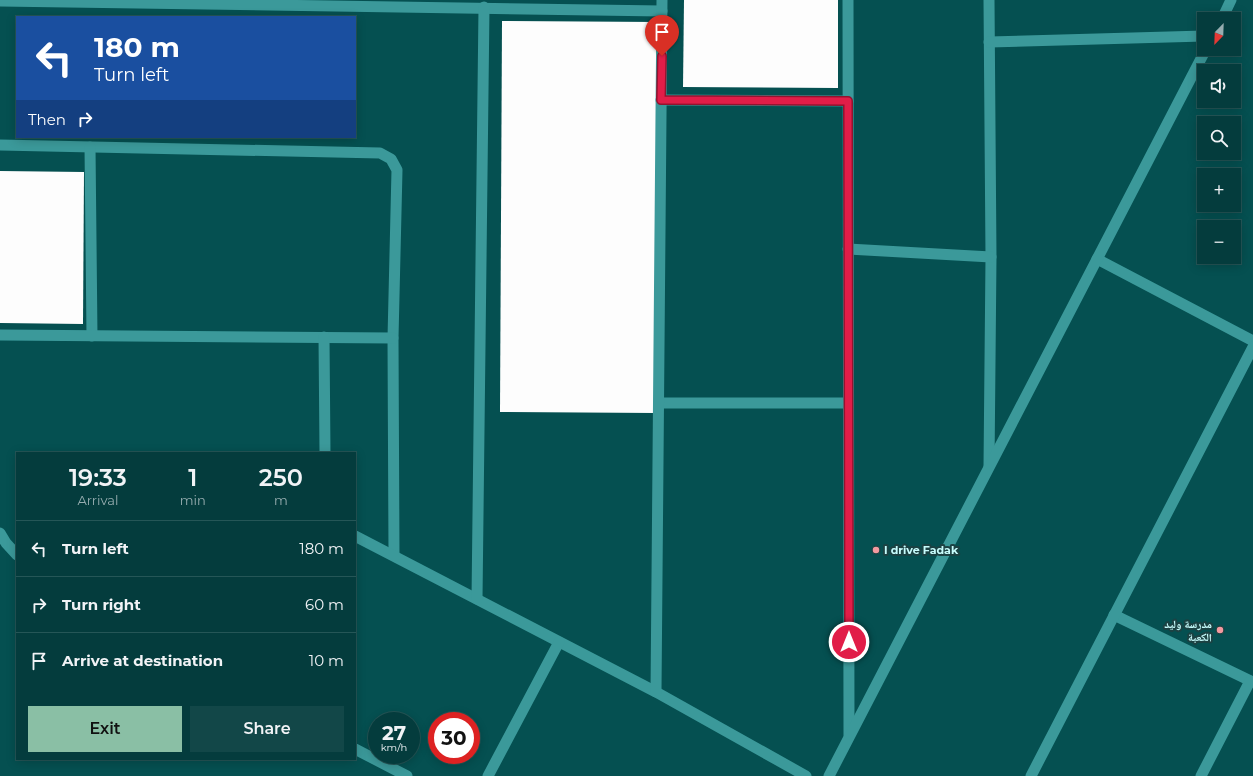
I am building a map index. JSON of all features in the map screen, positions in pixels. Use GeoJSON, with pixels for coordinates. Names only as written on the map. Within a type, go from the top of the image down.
{"type":"FeatureCollection","features":[{"type":"Feature","properties":{"kind":"street"},"geometry":{"type":"LineString","coordinates":[[848,0],[849,738]]}},
{"type":"Feature","properties":{"kind":"street"},"geometry":{"type":"LineString","coordinates":[[989,0],[991,257],[989,468]]}},
{"type":"Feature","properties":{"kind":"street"},"geometry":{"type":"LineString","coordinates":[[1225,12],[1231,0]]}},
{"type":"Feature","properties":{"kind":"street"},"geometry":{"type":"LineString","coordinates":[[0,1],[484,7],[662,5],[656,692]]}},
{"type":"Feature","properties":{"kind":"street"},"geometry":{"type":"LineString","coordinates":[[477,599],[484,7]]}},
{"type":"Feature","properties":{"kind":"street"},"geometry":{"type":"LineString","coordinates":[[989,42],[1197,36]]}},
{"type":"Feature","properties":{"kind":"street"},"geometry":{"type":"LineString","coordinates":[[829,776],[1202,56]]}},
{"type":"Feature","properties":{"kind":"street"},"geometry":{"type":"LineString","coordinates":[[661,100],[848,101]]}},
{"type":"Feature","properties":{"kind":"street"},"geometry":{"type":"LineString","coordinates":[[0,145],[380,153],[391,159],[397,170],[393,338],[394,555]]}},
{"type":"Feature","properties":{"kind":"street"},"geometry":{"type":"LineString","coordinates":[[90,147],[92,336]]}},
{"type":"Feature","properties":{"kind":"street"},"geometry":{"type":"LineString","coordinates":[[848,249],[991,257]]}},
{"type":"Feature","properties":{"kind":"street"},"geometry":{"type":"LineString","coordinates":[[1097,259],[1253,341]]}},
{"type":"Feature","properties":{"kind":"street"},"geometry":{"type":"LineString","coordinates":[[0,335],[393,338]]}},
{"type":"Feature","properties":{"kind":"street"},"geometry":{"type":"LineString","coordinates":[[324,337],[325,452]]}},
{"type":"Feature","properties":{"kind":"street"},"geometry":{"type":"LineString","coordinates":[[1031,776],[1253,347]]}},
{"type":"Feature","properties":{"kind":"street"},"geometry":{"type":"LineString","coordinates":[[659,403],[848,402]]}},
{"type":"Feature","properties":{"kind":"street"},"geometry":{"type":"LineString","coordinates":[[0,533],[6,543],[16,554]]}},
{"type":"Feature","properties":{"kind":"street"},"geometry":{"type":"LineString","coordinates":[[356,536],[656,692],[806,776]]}},
{"type":"Feature","properties":{"kind":"street"},"geometry":{"type":"LineString","coordinates":[[1114,615],[1252,681],[1201,776]]}},
{"type":"Feature","properties":{"kind":"street"},"geometry":{"type":"LineString","coordinates":[[488,776],[559,642]]}},
{"type":"Feature","properties":{"kind":"street"},"geometry":{"type":"LineString","coordinates":[[356,750],[407,776]]}},
{"type":"Feature","properties":{"kind":"building"},"geometry":{"type":"Polygon","coordinates":[[[684,0],[838,0],[838,88],[683,87],[684,0]]]}},
{"type":"Feature","properties":{"kind":"building"},"geometry":{"type":"Polygon","coordinates":[[[502,21],[657,22],[655,413],[500,412],[502,21]]]}},
{"type":"Feature","properties":{"kind":"building"},"geometry":{"type":"Polygon","coordinates":[[[0,171],[84,172],[83,324],[0,323],[0,171]]]}},
{"type":"Feature","properties":{"kind":"place","name":"I drive Fadak"},"geometry":{"type":"Point","coordinates":[876,550]}},
{"type":"Feature","properties":{"kind":"place","name":"مدرسة وليد الكعبة"},"geometry":{"type":"Point","coordinates":[1220,630]}},
{"type":"Feature","properties":{"kind":"route"},"geometry":{"type":"LineString","coordinates":[[662,56],[661,100],[848,101],[849,642]]}}]}
